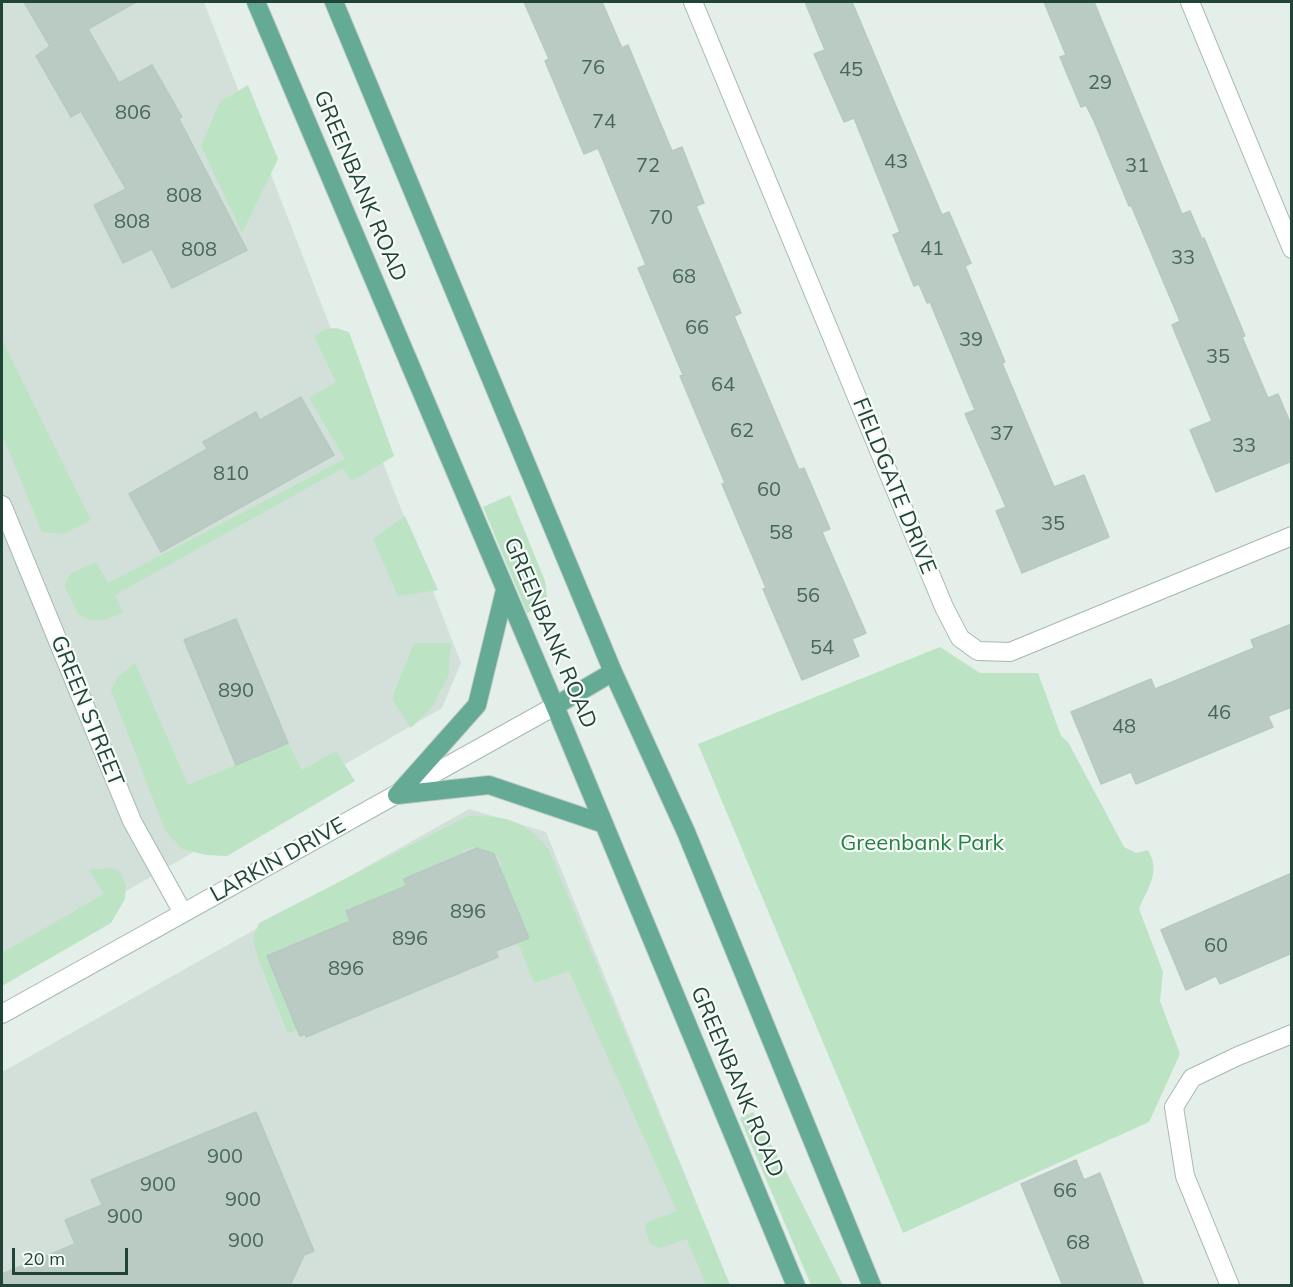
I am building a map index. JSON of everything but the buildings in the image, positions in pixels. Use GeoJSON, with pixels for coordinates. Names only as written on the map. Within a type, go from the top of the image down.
{"type":"FeatureCollection","features":[{"type":"Feature","properties":{"kind":"main road","name":"GREENBANK ROAD"},"geometry":{"type":"LineString","coordinates":[[256,2],[555,706],[796,1286]]}},
{"type":"Feature","properties":{"kind":"main road","name":"GREENBANK ROAD"},"geometry":{"type":"LineString","coordinates":[[334,2],[614,672],[686,832],[872,1286]]}},
{"type":"Feature","properties":{"kind":"main road"},"geometry":{"type":"LineString","coordinates":[[397,795],[477,705],[505,590]]}},
{"type":"Feature","properties":{"kind":"main road"},"geometry":{"type":"LineString","coordinates":[[555,706],[614,672]]}},
{"type":"Feature","properties":{"kind":"main road"},"geometry":{"type":"LineString","coordinates":[[397,795],[489,785],[604,824]]}},
{"type":"Feature","properties":{"kind":"street","name":"FIELDGATE DRIVE"},"geometry":{"type":"LineString","coordinates":[[693,2],[944,607],[960,638],[978,651],[1010,652],[1292,536]]}},
{"type":"Feature","properties":{"kind":"street"},"geometry":{"type":"LineString","coordinates":[[1190,2],[1292,249]]}},
{"type":"Feature","properties":{"kind":"street","name":"GREEN STREET"},"geometry":{"type":"LineString","coordinates":[[2,505],[132,821],[183,913]]}},
{"type":"Feature","properties":{"kind":"street","name":"LARKIN DRIVE"},"geometry":{"type":"LineString","coordinates":[[2,1014],[555,706]]}},
{"type":"Feature","properties":{"kind":"street"},"geometry":{"type":"LineString","coordinates":[[1230,1286],[1185,1176],[1174,1107],[1192,1078],[1292,1034]]}},
{"type":"Feature","properties":{"kind":"shaded area"},"geometry":{"type":"Polygon","coordinates":[[[2,2],[204,2],[461,663],[442,708],[2,963],[2,2]]]}},
{"type":"Feature","properties":{"kind":"shaded area"},"geometry":{"type":"Polygon","coordinates":[[[469,809],[546,832],[730,1285],[2,1285],[2,1072],[469,809]]]}},
{"type":"Feature","properties":{"kind":"green space"},"geometry":{"type":"Polygon","coordinates":[[[248,85],[278,159],[242,233],[201,146],[220,102],[248,85]]]}},
{"type":"Feature","properties":{"kind":"green space"},"geometry":{"type":"Polygon","coordinates":[[[336,328],[349,332],[394,456],[352,481],[343,468],[115,595],[123,613],[103,620],[90,620],[78,614],[65,588],[66,580],[72,573],[96,562],[108,583],[345,459],[309,398],[336,382],[314,336],[326,329],[336,328]]]}},
{"type":"Feature","properties":{"kind":"green space"},"geometry":{"type":"Polygon","coordinates":[[[2,340],[91,520],[63,534],[42,532],[2,434],[2,340]]]}},
{"type":"Feature","properties":{"kind":"green space"},"geometry":{"type":"Polygon","coordinates":[[[510,495],[545,581],[548,605],[527,613],[483,507],[510,495]]]}},
{"type":"Feature","properties":{"kind":"green space"},"geometry":{"type":"Polygon","coordinates":[[[405,516],[438,590],[398,596],[373,539],[405,516]]]}},
{"type":"Feature","properties":{"kind":"green space"},"geometry":{"type":"Polygon","coordinates":[[[414,643],[451,643],[448,677],[432,707],[411,728],[392,699],[414,643]]]}},
{"type":"Feature","properties":{"kind":"green space","name":"Greenbank Park"},"geometry":{"type":"Polygon","coordinates":[[[940,647],[980,673],[1038,673],[1061,736],[1068,742],[1124,847],[1136,853],[1148,850],[1152,858],[1153,873],[1139,909],[1163,972],[1160,1001],[1180,1054],[1149,1122],[903,1233],[698,744],[940,647]]]}},
{"type":"Feature","properties":{"kind":"green space"},"geometry":{"type":"Polygon","coordinates":[[[135,663],[188,785],[288,743],[302,770],[336,751],[355,781],[227,856],[206,855],[182,849],[165,830],[111,690],[118,677],[135,663]]]}},
{"type":"Feature","properties":{"kind":"green space"},"geometry":{"type":"Polygon","coordinates":[[[468,816],[513,821],[531,832],[549,850],[730,1285],[706,1285],[687,1239],[660,1248],[651,1245],[645,1230],[646,1223],[677,1211],[569,971],[534,983],[518,943],[528,938],[499,867],[502,866],[497,856],[473,847],[463,851],[463,854],[404,879],[406,886],[346,911],[350,921],[267,956],[298,1030],[288,1033],[258,959],[253,938],[259,923],[468,816]]]}},
{"type":"Feature","properties":{"kind":"green space"},"geometry":{"type":"Polygon","coordinates":[[[111,868],[121,874],[126,886],[125,899],[111,923],[2,986],[2,953],[104,894],[89,870],[111,868]]]}},
{"type":"Feature","properties":{"kind":"green space"},"geometry":{"type":"Polygon","coordinates":[[[753,1112],[788,1175],[843,1285],[811,1285],[740,1118],[753,1112]]]}}]}
